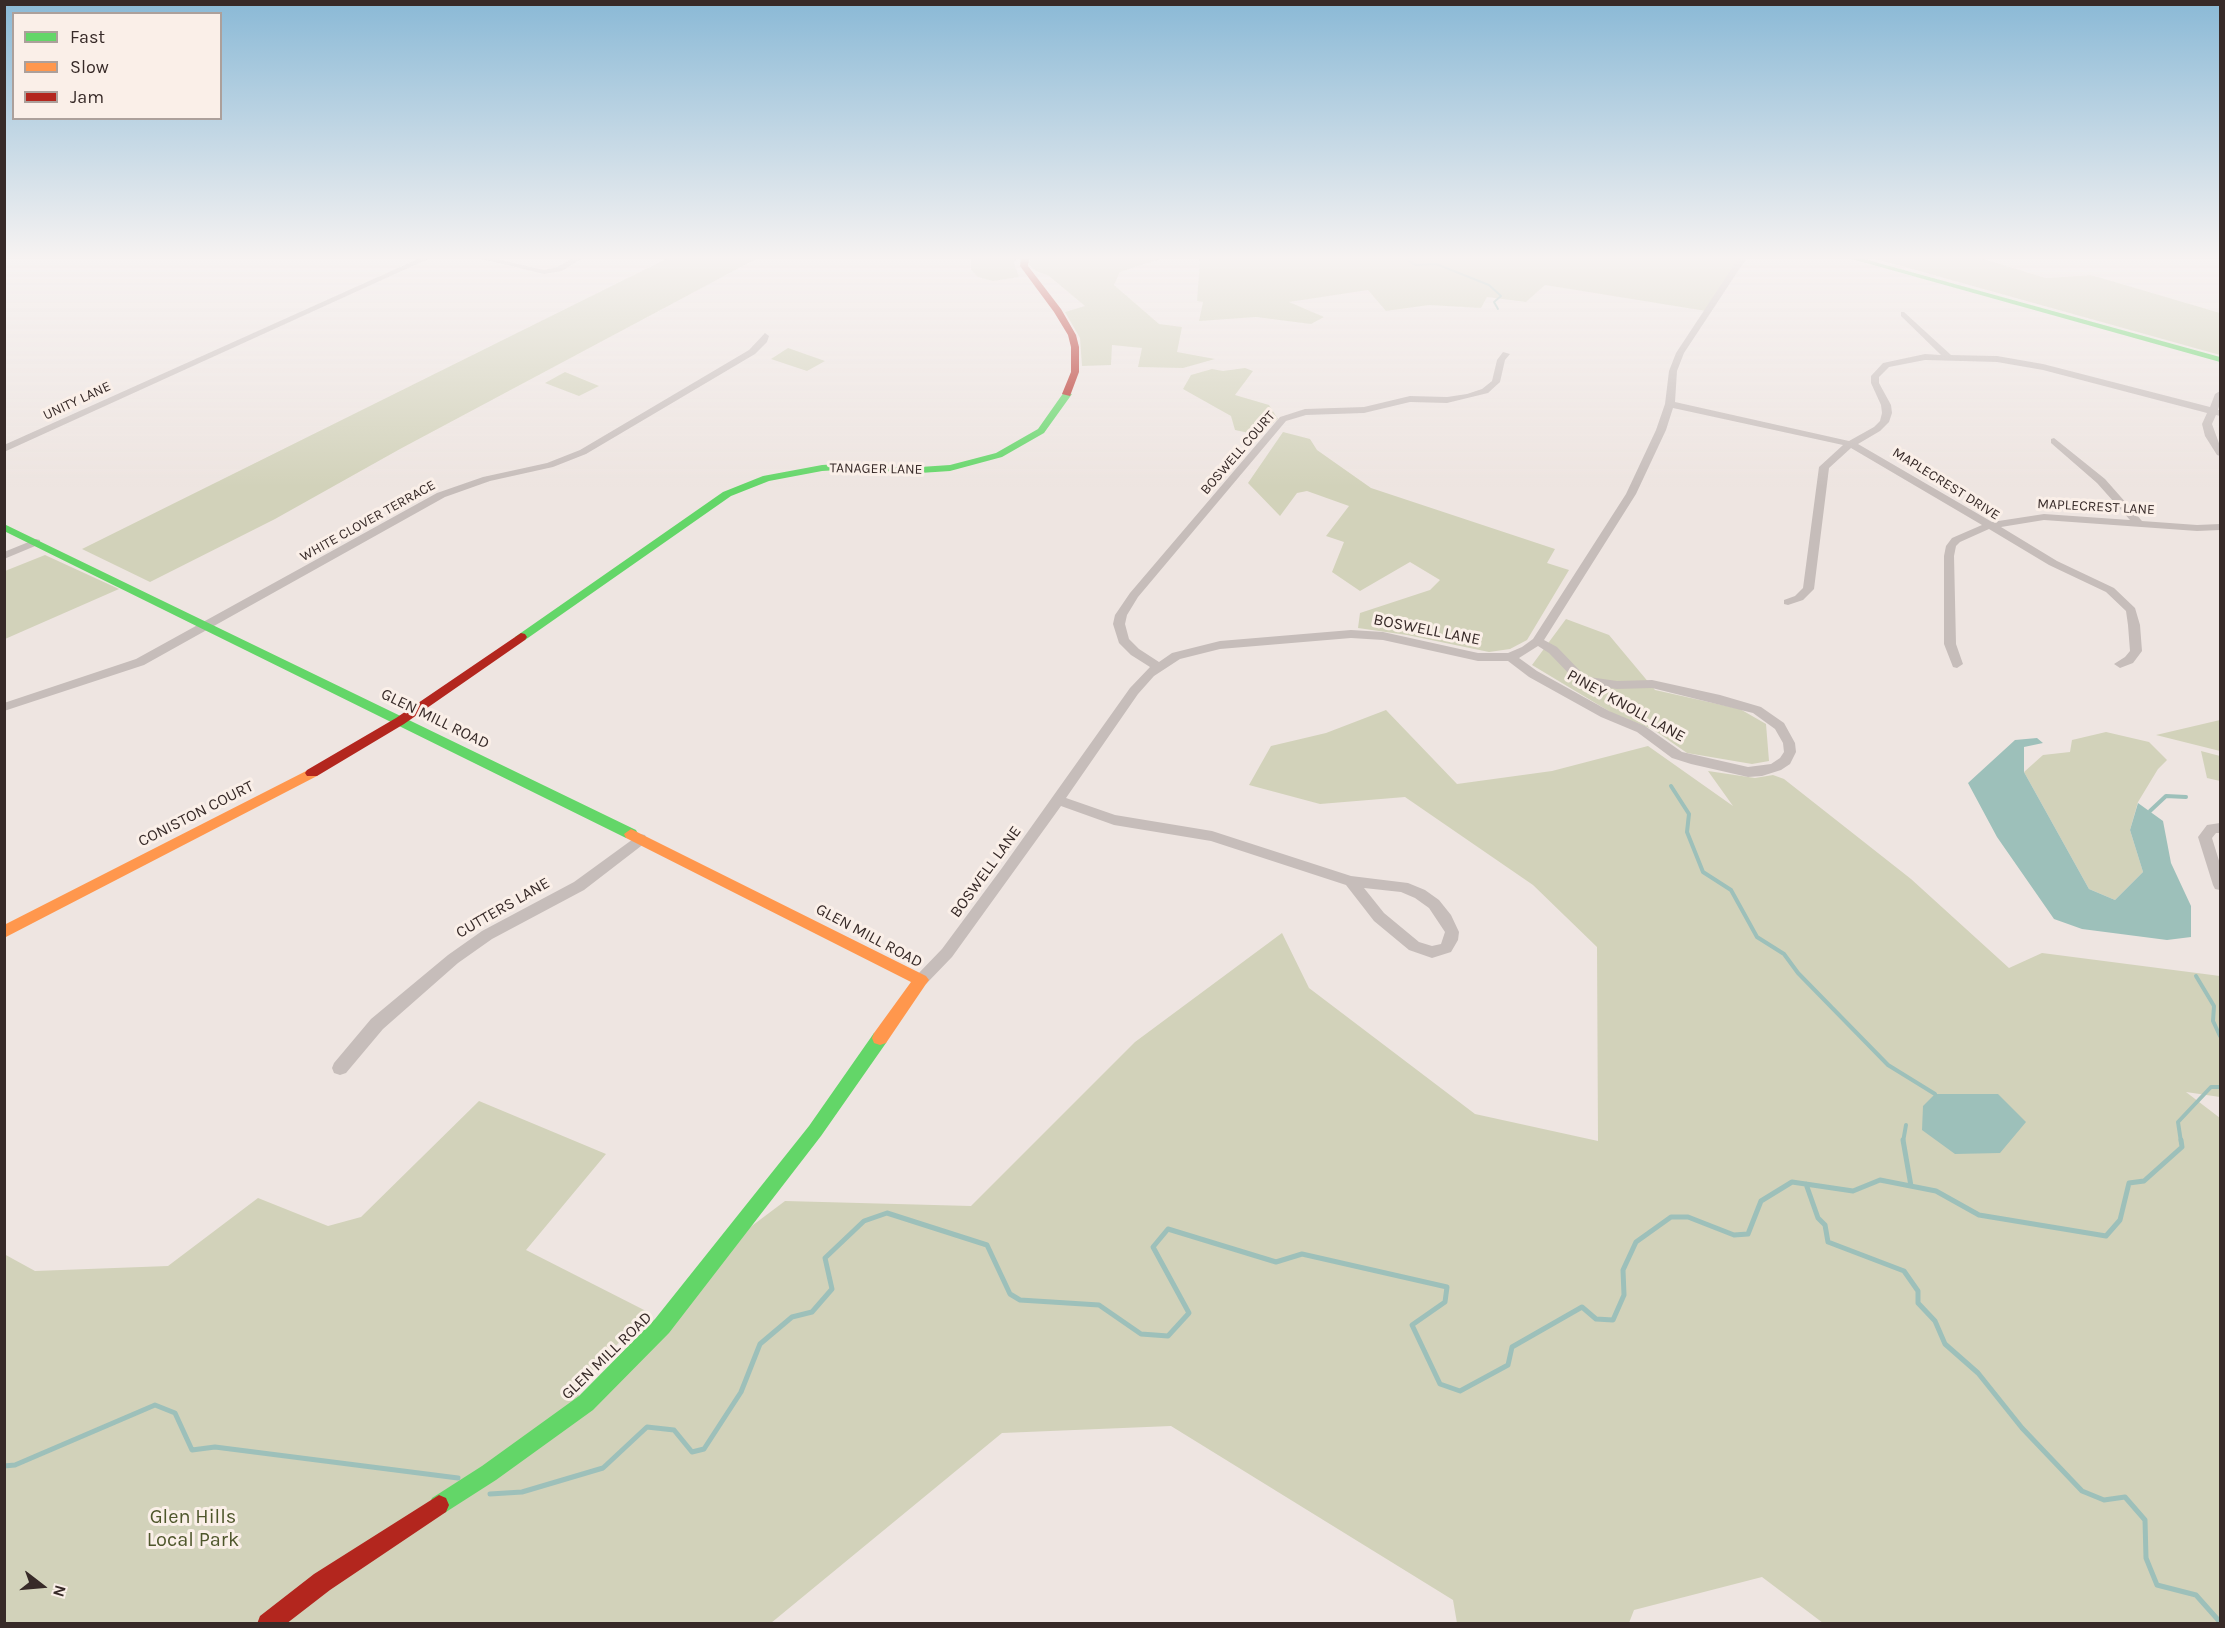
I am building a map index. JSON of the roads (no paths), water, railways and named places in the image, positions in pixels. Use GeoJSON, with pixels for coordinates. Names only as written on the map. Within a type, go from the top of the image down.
{"type":"FeatureCollection","features":[{"type":"Feature","properties":{"kind":"main road","name":"TANAGER LANE"},"geometry":{"type":"LineString","coordinates":[[400,721],[727,494],[767,478],[822,468],[855,466],[905,471],[968,465],[1014,449],[1038,433],[1052,418],[1068,392],[1075,372],[1075,347],[1072,335]]}},
{"type":"Feature","properties":{"kind":"main road"},"geometry":{"type":"LineString","coordinates":[[2118,335],[2220,362]]}},
{"type":"Feature","properties":{"kind":"main road","name":"GLEN MILL ROAD"},"geometry":{"type":"LineString","coordinates":[[4,527],[640,839],[921,980],[814,1131],[663,1326],[586,1403],[489,1473],[322,1582],[268,1623]]}},
{"type":"Feature","properties":{"kind":"main road","name":"CONISTON COURT"},"geometry":{"type":"LineString","coordinates":[[4,932],[326,766],[400,721]]}},
{"type":"Feature","properties":{"kind":"street","name":"UNITY LANE"},"geometry":{"type":"LineString","coordinates":[[4,449],[256,335]]}},
{"type":"Feature","properties":{"kind":"street","name":"BOSWELL LANE"},"geometry":{"type":"LineString","coordinates":[[921,980],[947,953],[1059,800],[1134,691],[1158,667],[1176,656],[1220,645],[1351,634],[1408,640],[1478,657],[1510,657],[1526,650],[1538,641],[1631,494],[1661,430],[1670,404],[1673,371],[1680,353],[1692,335]]}},
{"type":"Feature","properties":{"kind":"street"},"geometry":{"type":"LineString","coordinates":[[1925,335],[1947,356]]}},
{"type":"Feature","properties":{"kind":"street","name":"WHITE CLOVER TERRACE"},"geometry":{"type":"LineString","coordinates":[[4,707],[140,662],[441,495],[487,479],[550,465],[583,452],[752,352],[763,342],[765,336]]}},
{"type":"Feature","properties":{"kind":"street","name":"BOSWELL COURT"},"geometry":{"type":"LineString","coordinates":[[1158,667],[1128,646],[1120,632],[1121,615],[1134,595],[1283,419],[1305,412],[1372,410],[1410,399],[1447,400],[1477,394],[1486,391],[1496,382],[1501,360],[1506,354]]}},
{"type":"Feature","properties":{"kind":"street"},"geometry":{"type":"LineString","coordinates":[[1788,602],[1799,598],[1808,590],[1824,467],[1850,444],[1877,429],[1884,422],[1887,413],[1886,405],[1875,383],[1875,376],[1879,369],[1909,359],[1947,356],[1997,359],[2043,367],[2216,412]]}},
{"type":"Feature","properties":{"kind":"street"},"geometry":{"type":"LineString","coordinates":[[2220,394],[2216,412],[2207,424],[2210,436],[2220,453]]}},
{"type":"Feature","properties":{"kind":"street","name":"MAPLECREST DRIVE"},"geometry":{"type":"LineString","coordinates":[[1670,404],[1850,444],[1866,451],[2053,564],[2110,590],[2131,610],[2134,625],[2136,651],[2129,660],[2120,664]]}},
{"type":"Feature","properties":{"kind":"street"},"geometry":{"type":"LineString","coordinates":[[2054,441],[2102,481],[2138,523]]}},
{"type":"Feature","properties":{"kind":"street","name":"MAPLECREST LANE"},"geometry":{"type":"LineString","coordinates":[[1957,664],[1950,644],[1949,556],[1951,546],[1956,540],[1988,526],[2044,518],[2198,528],[2220,527]]}},
{"type":"Feature","properties":{"kind":"street"},"geometry":{"type":"LineString","coordinates":[[4,556],[36,542]]}},
{"type":"Feature","properties":{"kind":"street","name":"PINEY KNOLL LANE"},"geometry":{"type":"LineString","coordinates":[[1510,657],[1533,674],[1563,688],[1605,714],[1641,729],[1677,755],[1691,760],[1755,772],[1776,767],[1785,761],[1790,752],[1790,743],[1780,726],[1757,710],[1652,684],[1608,684],[1587,681],[1580,678],[1553,650],[1538,641]]}},
{"type":"Feature","properties":{"kind":"street"},"geometry":{"type":"LineString","coordinates":[[1059,800],[1114,819],[1212,836],[1351,881],[1403,887],[1420,894],[1434,904],[1446,919],[1452,932],[1451,940],[1446,948],[1432,952],[1414,946],[1378,917],[1351,881]]}},
{"type":"Feature","properties":{"kind":"street"},"geometry":{"type":"LineString","coordinates":[[2220,828],[2212,830],[2205,837],[2220,885]]}},
{"type":"Feature","properties":{"kind":"street","name":"CUTTERS LANE"},"geometry":{"type":"LineString","coordinates":[[340,1068],[377,1024],[453,959],[487,935],[579,886],[640,839]]}},
{"type":"Feature","properties":{"kind":"water"},"geometry":{"type":"Polygon","coordinates":[[[2037,738],[2043,743],[2024,747],[2024,772],[2089,889],[2115,900],[2143,872],[2130,830],[2138,803],[2163,821],[2171,863],[2191,906],[2191,937],[2167,940],[2082,929],[2054,919],[1997,837],[1968,783],[2015,740],[2037,738]]]}},
{"type":"Feature","properties":{"kind":"water"},"geometry":{"type":"Polygon","coordinates":[[[1935,1094],[1998,1094],[2026,1122],[2000,1153],[1955,1154],[1922,1130],[1923,1106],[1935,1094]]]}},
{"type":"Feature","properties":{"kind":"waterway"},"geometry":{"type":"LineString","coordinates":[[1671,786],[1689,814],[1687,832],[1703,872],[1731,890],[1757,937],[1784,954],[1798,973],[1888,1065],[1935,1094]]}},
{"type":"Feature","properties":{"kind":"waterway"},"geometry":{"type":"LineString","coordinates":[[2150,811],[2166,796],[2186,797]]}},
{"type":"Feature","properties":{"kind":"waterway"},"geometry":{"type":"LineString","coordinates":[[2196,976],[2214,1006],[2213,1021],[2220,1036]]}},
{"type":"Feature","properties":{"kind":"waterway"},"geometry":{"type":"LineString","coordinates":[[2181,1142],[2178,1122],[2211,1087],[2220,1087]]}},
{"type":"Feature","properties":{"kind":"waterway"},"geometry":{"type":"LineString","coordinates":[[1903,1141],[1906,1125]]}},
{"type":"Feature","properties":{"kind":"waterway"},"geometry":{"type":"LineString","coordinates":[[1806,1184],[1853,1191],[1880,1180],[1936,1191],[1979,1215],[2106,1236],[2120,1220],[2129,1183],[2144,1181],[2182,1147],[2181,1140]]}},
{"type":"Feature","properties":{"kind":"waterway"},"geometry":{"type":"LineString","coordinates":[[1903,1141],[1911,1186]]}},
{"type":"Feature","properties":{"kind":"waterway"},"geometry":{"type":"LineString","coordinates":[[490,1494],[522,1492],[603,1468],[647,1427],[674,1430],[692,1452],[704,1449],[741,1392],[760,1344],[792,1317],[812,1312],[832,1289],[825,1258],[864,1221],[887,1213],[987,1245],[1010,1294],[1020,1300],[1099,1305],[1141,1334],[1168,1336],[1189,1313],[1153,1247],[1168,1229],[1276,1262],[1302,1254],[1447,1287],[1445,1302],[1412,1325],[1440,1384],[1460,1391],[1508,1365],[1512,1347],[1582,1307],[1596,1319],[1613,1320],[1624,1295],[1623,1270],[1636,1242],[1671,1217],[1688,1217],[1734,1235],[1748,1234],[1761,1201],[1792,1182],[1806,1184]]}},
{"type":"Feature","properties":{"kind":"waterway"},"geometry":{"type":"LineString","coordinates":[[1806,1184],[1818,1218],[1825,1225],[1828,1242],[1904,1271],[1918,1291],[1918,1303],[1935,1321],[1945,1344],[1978,1373],[2022,1428],[2082,1491],[2104,1500],[2125,1497],[2145,1520],[2146,1558],[2157,1585],[2196,1595],[2220,1622]]}},
{"type":"Feature","properties":{"kind":"waterway"},"geometry":{"type":"LineString","coordinates":[[4,1466],[15,1465],[155,1405],[175,1413],[192,1450],[215,1447],[458,1478]]}},
{"type":"Feature","properties":{"kind":"park label","name":"Glen Hills Local Park"},"geometry":{"type":"Point","coordinates":[193,1528]}}]}
